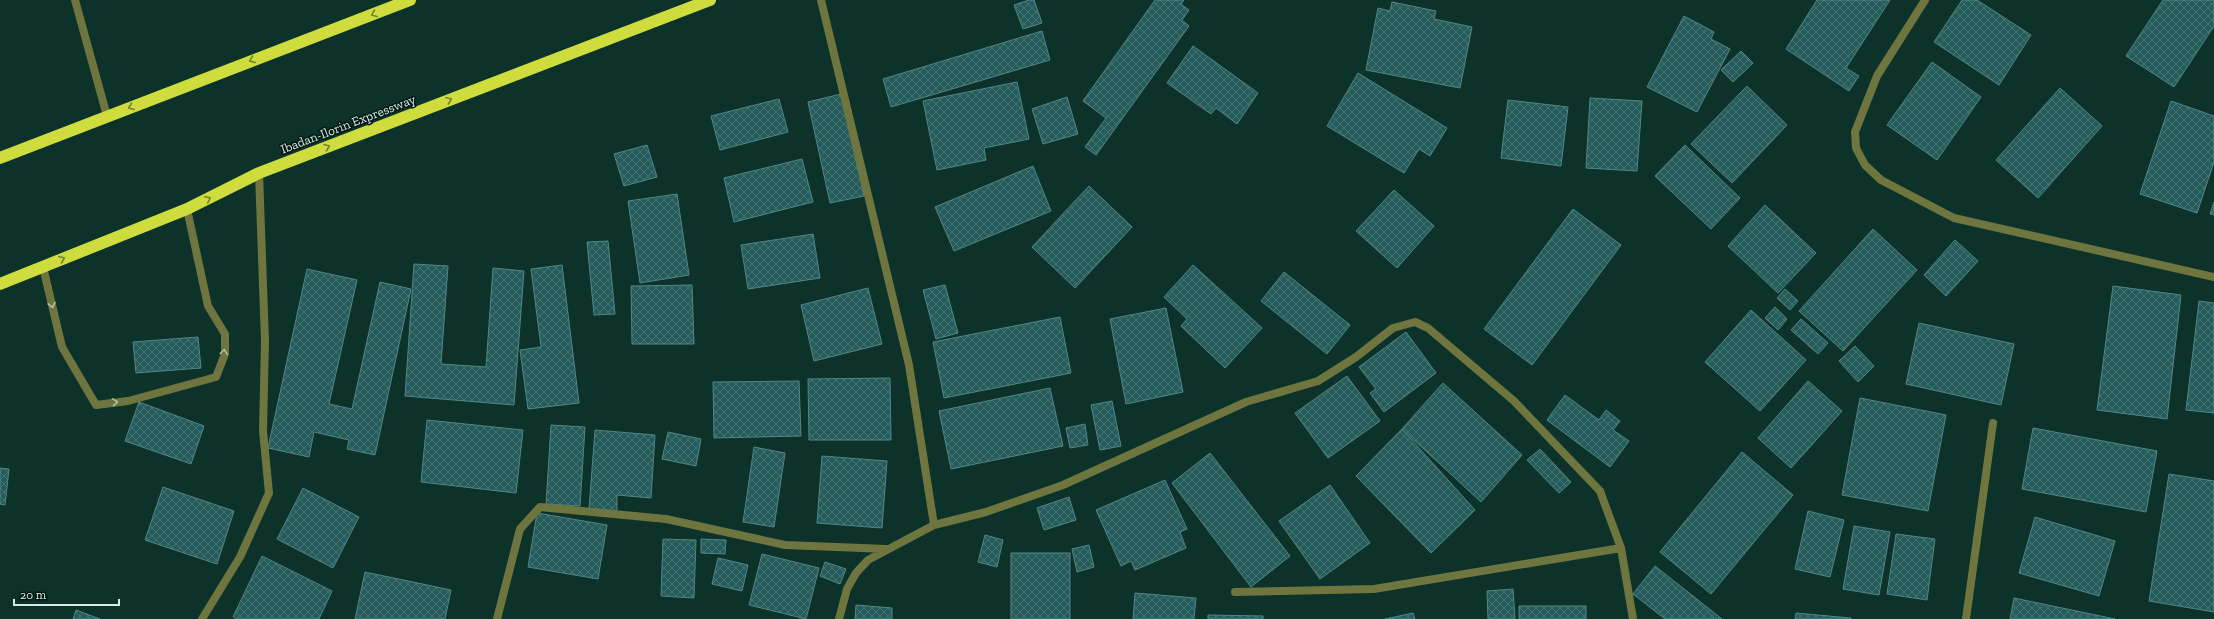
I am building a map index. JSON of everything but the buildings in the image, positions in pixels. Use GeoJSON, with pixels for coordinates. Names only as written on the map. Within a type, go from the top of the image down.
{"type":"FeatureCollection","features":[{"type":"Feature","properties":{"kind":"highway"},"geometry":{"type":"LineString","coordinates":[[0,158],[410,0]]}},
{"type":"Feature","properties":{"kind":"highway","name":"Ibadan-Ilorin Expressway"},"geometry":{"type":"LineString","coordinates":[[0,284],[187,209],[259,173],[710,0]]}},
{"type":"Feature","properties":{"kind":"street"},"geometry":{"type":"LineString","coordinates":[[75,0],[108,116]]}},
{"type":"Feature","properties":{"kind":"street"},"geometry":{"type":"LineString","coordinates":[[821,0],[909,365],[934,525]]}},
{"type":"Feature","properties":{"kind":"street"},"geometry":{"type":"LineString","coordinates":[[1926,0],[1876,76],[1856,132],[1856,148],[1865,165],[1881,180],[1954,218],[2214,277]]}},
{"type":"Feature","properties":{"kind":"street"},"geometry":{"type":"LineString","coordinates":[[202,619],[240,557],[269,493],[263,431],[265,341],[259,173]]}},
{"type":"Feature","properties":{"kind":"street"},"geometry":{"type":"LineString","coordinates":[[43,267],[62,347],[96,405],[128,400],[216,377],[225,354],[225,334],[208,306],[187,209]]}},
{"type":"Feature","properties":{"kind":"street"},"geometry":{"type":"LineString","coordinates":[[839,619],[847,589],[856,573],[868,560],[934,525],[986,512],[1064,485],[1246,402],[1318,381],[1356,357],[1394,328],[1415,322],[1428,328],[1514,402],[1600,491],[1621,548],[1633,619]]}},
{"type":"Feature","properties":{"kind":"street"},"geometry":{"type":"LineString","coordinates":[[1966,619],[1993,423]]}},
{"type":"Feature","properties":{"kind":"street"},"geometry":{"type":"LineString","coordinates":[[497,619],[520,529],[540,507],[666,519],[785,545],[888,549]]}},
{"type":"Feature","properties":{"kind":"street"},"geometry":{"type":"LineString","coordinates":[[1235,592],[1374,589],[1621,548]]}}]}
